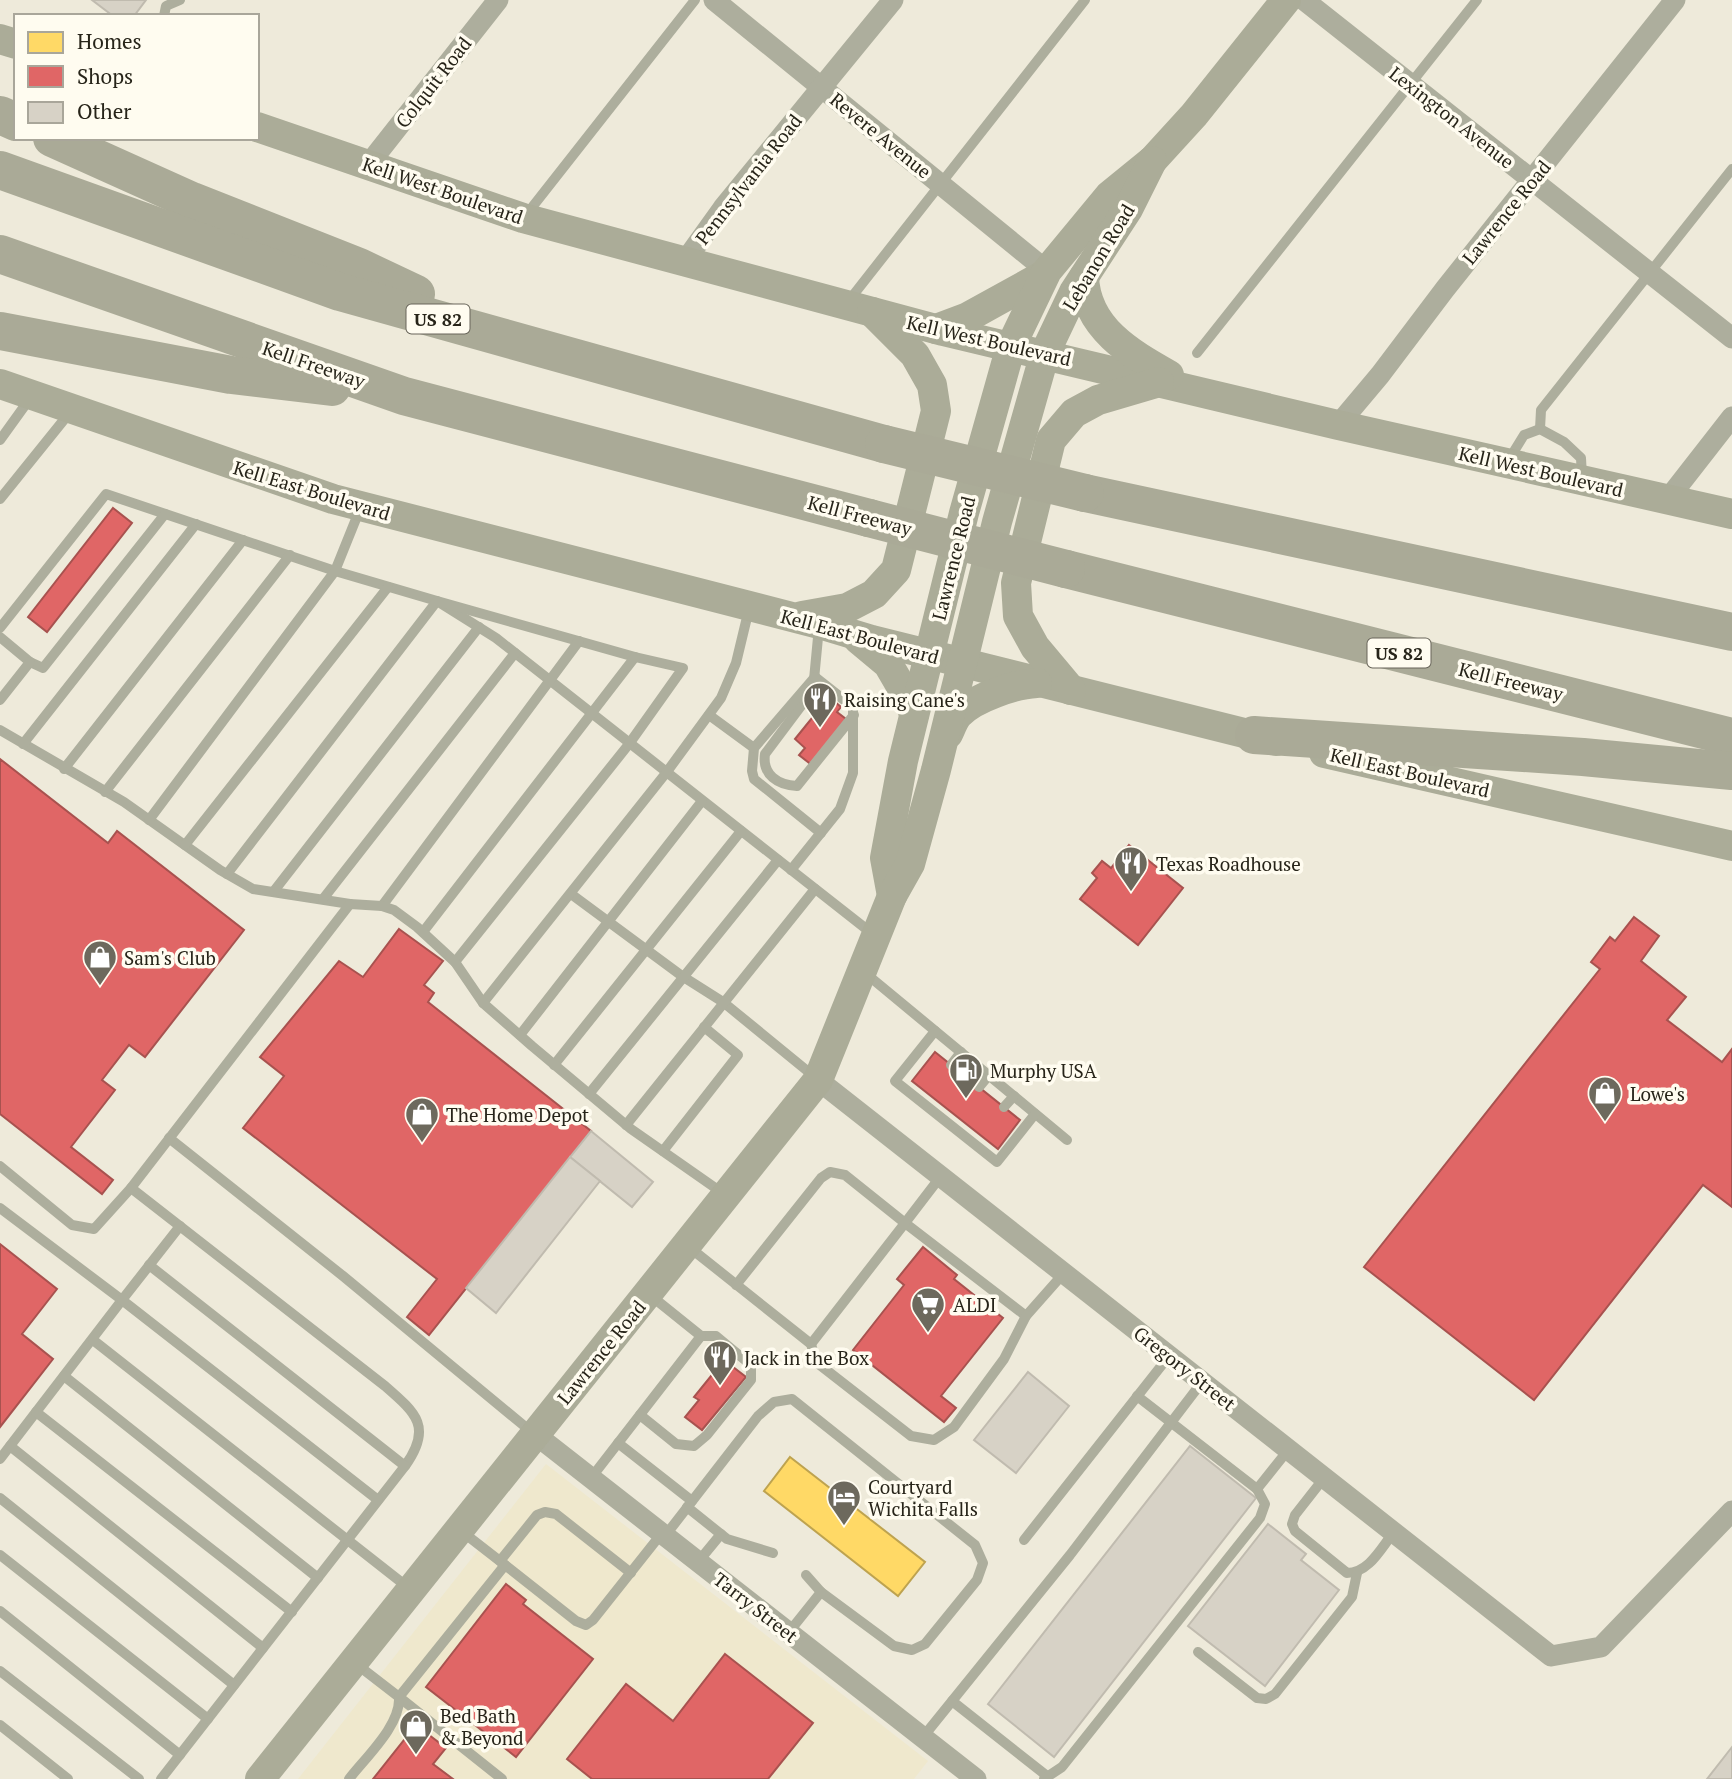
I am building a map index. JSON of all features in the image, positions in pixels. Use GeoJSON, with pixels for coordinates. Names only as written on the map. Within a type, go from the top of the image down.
{"type":"FeatureCollection","features":[{"type":"Feature","properties":{"kind":"highway"},"geometry":{"type":"LineString","coordinates":[[56,140],[192,201],[359,267],[512,340]]}},
{"type":"Feature","properties":{"kind":"highway","name":"US 82"},"geometry":{"type":"LineString","coordinates":[[0,170],[340,292],[884,444],[1084,493],[1732,632]]}},
{"type":"Feature","properties":{"kind":"highway","name":"Kell Freeway"},"geometry":{"type":"LineString","coordinates":[[0,254],[404,396],[1066,569],[1732,737]]}},
{"type":"Feature","properties":{"kind":"highway"},"geometry":{"type":"LineString","coordinates":[[0,331],[231,375],[404,396]]}},
{"type":"Feature","properties":{"kind":"highway"},"geometry":{"type":"LineString","coordinates":[[1254,735],[1583,757],[1732,771]]}},
{"type":"Feature","properties":{"kind":"main road","name":"Lebanon Road"},"geometry":{"type":"LineString","coordinates":[[1011,346],[1046,273],[1109,196],[1152,161],[1194,115],[1286,0]]}},
{"type":"Feature","properties":{"kind":"main road","name":"Kell West Boulevard"},"geometry":{"type":"LineString","coordinates":[[259,128],[523,218],[936,329],[1338,425],[1732,514]]}},
{"type":"Feature","properties":{"kind":"main road","name":"Lebanon Road"},"geometry":{"type":"LineString","coordinates":[[1045,353],[1074,292],[1128,209],[1152,161]]}},
{"type":"Feature","properties":{"kind":"main road"},"geometry":{"type":"LineString","coordinates":[[936,329],[968,317],[1046,273]]}},
{"type":"Feature","properties":{"kind":"main road"},"geometry":{"type":"LineString","coordinates":[[1084,277],[1091,309],[1114,340],[1194,390]]}},
{"type":"Feature","properties":{"kind":"main road"},"geometry":{"type":"LineString","coordinates":[[807,621],[847,608],[874,594],[896,570],[936,411],[932,384],[915,355],[859,308]]}},
{"type":"Feature","properties":{"kind":"main road","name":"Lawrence Road"},"geometry":{"type":"LineString","coordinates":[[892,896],[885,858],[902,761],[964,513],[1011,346]]}},
{"type":"Feature","properties":{"kind":"main road","name":"Lawrence Road"},"geometry":{"type":"LineString","coordinates":[[260,1779],[818,1080],[892,896],[910,864],[942,747],[997,522],[1045,353]]}},
{"type":"Feature","properties":{"kind":"main road"},"geometry":{"type":"LineString","coordinates":[[1057,686],[1018,616],[1016,583],[1051,440],[1074,413],[1098,400],[1159,382]]}},
{"type":"Feature","properties":{"kind":"main road","name":"Kell East Boulevard"},"geometry":{"type":"LineString","coordinates":[[0,384],[361,507],[750,606],[853,635],[1254,735],[1732,846]]}},
{"type":"Feature","properties":{"kind":"main road"},"geometry":{"type":"LineString","coordinates":[[853,635],[888,664],[914,714]]}},
{"type":"Feature","properties":{"kind":"main road"},"geometry":{"type":"LineString","coordinates":[[942,747],[958,715],[978,702],[1027,684],[1057,686]]}},
{"type":"Feature","properties":{"kind":"street","name":"Colquit Road"},"geometry":{"type":"LineString","coordinates":[[368,164],[498,0]]}},
{"type":"Feature","properties":{"kind":"street","name":"Revere Avenue"},"geometry":{"type":"LineString","coordinates":[[714,0],[1046,273]]}},
{"type":"Feature","properties":{"kind":"street","name":"Pennsylvania Road"},"geometry":{"type":"LineString","coordinates":[[685,261],[723,208],[893,0]]}},
{"type":"Feature","properties":{"kind":"street","name":"Lexington Avenue"},"geometry":{"type":"LineString","coordinates":[[1304,0],[1732,338]]}},
{"type":"Feature","properties":{"kind":"street","name":"Lawrence Road"},"geometry":{"type":"LineString","coordinates":[[1338,425],[1675,0]]}},
{"type":"Feature","properties":{"kind":"street"},"geometry":{"type":"LineString","coordinates":[[1668,499],[1732,417]]}},
{"type":"Feature","properties":{"kind":"street","name":"Gregory Street"},"geometry":{"type":"LineString","coordinates":[[818,1080],[1551,1656],[1601,1647],[1732,1511]]}},
{"type":"Feature","properties":{"kind":"street","name":"Tarry Street"},"geometry":{"type":"LineString","coordinates":[[536,1435],[976,1779]]}},
{"type":"Feature","properties":{"kind":"lane"},"geometry":{"type":"LineString","coordinates":[[164,14],[166,6],[180,0]]}},
{"type":"Feature","properties":{"kind":"lane"},"geometry":{"type":"LineString","coordinates":[[523,218],[695,0]]}},
{"type":"Feature","properties":{"kind":"lane"},"geometry":{"type":"LineString","coordinates":[[859,308],[940,184],[1085,0]]}},
{"type":"Feature","properties":{"kind":"lane"},"geometry":{"type":"LineString","coordinates":[[1197,354],[1477,0]]}},
{"type":"Feature","properties":{"kind":"lane"},"geometry":{"type":"LineString","coordinates":[[1540,429],[1542,410],[1732,169]]}},
{"type":"Feature","properties":{"kind":"lane"},"geometry":{"type":"LineString","coordinates":[[0,440],[33,395]]}},
{"type":"Feature","properties":{"kind":"lane"},"geometry":{"type":"LineString","coordinates":[[0,499],[72,409]]}},
{"type":"Feature","properties":{"kind":"lane"},"geometry":{"type":"LineString","coordinates":[[1507,463],[1524,435],[1540,429],[1564,442],[1581,458],[1582,480]]}},
{"type":"Feature","properties":{"kind":"lane"},"geometry":{"type":"LineString","coordinates":[[0,628],[106,494],[388,587],[579,642],[683,668],[629,744],[455,962]]}},
{"type":"Feature","properties":{"kind":"lane"},"geometry":{"type":"LineString","coordinates":[[149,820],[335,570],[361,507]]}},
{"type":"Feature","properties":{"kind":"lane"},"geometry":{"type":"LineString","coordinates":[[0,637],[30,662],[43,668],[165,514]]}},
{"type":"Feature","properties":{"kind":"lane"},"geometry":{"type":"LineString","coordinates":[[23,744],[196,524]]}},
{"type":"Feature","properties":{"kind":"lane"},"geometry":{"type":"LineString","coordinates":[[64,769],[243,540]]}},
{"type":"Feature","properties":{"kind":"lane"},"geometry":{"type":"LineString","coordinates":[[105,792],[290,555]]}},
{"type":"Feature","properties":{"kind":"lane"},"geometry":{"type":"LineString","coordinates":[[185,845],[388,587]]}},
{"type":"Feature","properties":{"kind":"lane"},"geometry":{"type":"LineString","coordinates":[[437,601],[515,653],[876,936]]}},
{"type":"Feature","properties":{"kind":"lane"},"geometry":{"type":"LineString","coordinates":[[227,874],[437,601]]}},
{"type":"Feature","properties":{"kind":"lane"},"geometry":{"type":"LineString","coordinates":[[483,1003],[666,773],[721,698],[736,663],[750,606]]}},
{"type":"Feature","properties":{"kind":"lane"},"geometry":{"type":"LineString","coordinates":[[807,621],[815,677],[813,690],[775,737],[765,754],[763,764],[769,775],[785,785],[797,786],[854,715]]}},
{"type":"Feature","properties":{"kind":"lane"},"geometry":{"type":"LineString","coordinates":[[274,891],[479,627]]}},
{"type":"Feature","properties":{"kind":"lane"},"geometry":{"type":"LineString","coordinates":[[382,906],[579,642]]}},
{"type":"Feature","properties":{"kind":"lane"},"geometry":{"type":"LineString","coordinates":[[323,899],[515,653]]}},
{"type":"Feature","properties":{"kind":"lane"},"geometry":{"type":"LineString","coordinates":[[423,932],[635,657]]}},
{"type":"Feature","properties":{"kind":"lane"},"geometry":{"type":"LineString","coordinates":[[0,700],[30,662]]}},
{"type":"Feature","properties":{"kind":"lane"},"geometry":{"type":"LineString","coordinates":[[791,870],[839,809],[853,773],[853,706],[815,677]]}},
{"type":"Feature","properties":{"kind":"lane"},"geometry":{"type":"LineString","coordinates":[[815,677],[754,748],[752,771],[754,779],[821,833]]}},
{"type":"Feature","properties":{"kind":"lane"},"geometry":{"type":"LineString","coordinates":[[709,715],[754,748]]}},
{"type":"Feature","properties":{"kind":"lane"},"geometry":{"type":"LineString","coordinates":[[0,730],[124,802],[227,874],[253,889],[350,904],[382,906],[394,910],[455,962],[483,1003],[554,1065],[626,1125],[726,1196]]}},
{"type":"Feature","properties":{"kind":"lane"},"geometry":{"type":"LineString","coordinates":[[520,1035],[702,801]]}},
{"type":"Feature","properties":{"kind":"lane"},"geometry":{"type":"LineString","coordinates":[[554,1065],[741,831]]}},
{"type":"Feature","properties":{"kind":"lane"},"geometry":{"type":"LineString","coordinates":[[589,1094],[778,860]]}},
{"type":"Feature","properties":{"kind":"lane"},"geometry":{"type":"LineString","coordinates":[[626,1125],[815,889]]}},
{"type":"Feature","properties":{"kind":"lane"},"geometry":{"type":"LineString","coordinates":[[571,894],[682,976],[723,1002],[818,1080]]}},
{"type":"Feature","properties":{"kind":"lane"},"geometry":{"type":"LineString","coordinates":[[0,1166],[72,1225],[94,1229],[131,1188],[350,904]]}},
{"type":"Feature","properties":{"kind":"lane"},"geometry":{"type":"LineString","coordinates":[[862,970],[1067,1140]]}},
{"type":"Feature","properties":{"kind":"lane"},"geometry":{"type":"LineString","coordinates":[[663,1151],[738,1055],[704,1027]]}},
{"type":"Feature","properties":{"kind":"lane"},"geometry":{"type":"LineString","coordinates":[[935,1031],[895,1081],[924,1097],[953,1120],[978,1140],[997,1162],[1035,1114]]}},
{"type":"Feature","properties":{"kind":"lane"},"geometry":{"type":"LineString","coordinates":[[951,1065],[961,1052]]}},
{"type":"Feature","properties":{"kind":"lane"},"geometry":{"type":"LineString","coordinates":[[979,1087],[989,1075]]}},
{"type":"Feature","properties":{"kind":"lane"},"geometry":{"type":"LineString","coordinates":[[1004,1107],[1014,1096]]}},
{"type":"Feature","properties":{"kind":"lane"},"geometry":{"type":"LineString","coordinates":[[169,1138],[343,1276],[536,1435]]}},
{"type":"Feature","properties":{"kind":"lane"},"geometry":{"type":"LineString","coordinates":[[736,1285],[821,1178],[830,1172],[845,1175],[1026,1316]]}},
{"type":"Feature","properties":{"kind":"lane"},"geometry":{"type":"LineString","coordinates":[[811,1344],[941,1176]]}},
{"type":"Feature","properties":{"kind":"lane"},"geometry":{"type":"LineString","coordinates":[[131,1188],[385,1385],[407,1405],[418,1420],[421,1433],[414,1453],[405,1466],[161,1779]]}},
{"type":"Feature","properties":{"kind":"lane"},"geometry":{"type":"LineString","coordinates":[[0,1208],[378,1500]]}},
{"type":"Feature","properties":{"kind":"lane"},"geometry":{"type":"LineString","coordinates":[[0,1459],[180,1226]]}},
{"type":"Feature","properties":{"kind":"lane"},"geometry":{"type":"LineString","coordinates":[[687,1245],[811,1344],[816,1362],[911,1437],[934,1440],[954,1427],[1004,1359],[1026,1316],[1064,1273]]}},
{"type":"Feature","properties":{"kind":"lane"},"geometry":{"type":"LineString","coordinates":[[149,1265],[405,1466]]}},
{"type":"Feature","properties":{"kind":"lane"},"geometry":{"type":"LineString","coordinates":[[640,1415],[676,1444],[694,1446],[707,1435],[751,1380],[751,1365],[716,1336],[701,1336],[648,1294]]}},
{"type":"Feature","properties":{"kind":"lane"},"geometry":{"type":"LineString","coordinates":[[591,1478],[701,1336]]}},
{"type":"Feature","properties":{"kind":"lane"},"geometry":{"type":"LineString","coordinates":[[93,1339],[410,1589]]}},
{"type":"Feature","properties":{"kind":"lane"},"geometry":{"type":"LineString","coordinates":[[1024,1540],[1169,1356]]}},
{"type":"Feature","properties":{"kind":"lane"},"geometry":{"type":"LineString","coordinates":[[64,1376],[318,1578]]}},
{"type":"Feature","properties":{"kind":"lane"},"geometry":{"type":"LineString","coordinates":[[923,1737],[1070,1555],[1202,1382]]}},
{"type":"Feature","properties":{"kind":"lane"},"geometry":{"type":"LineString","coordinates":[[952,1701],[1045,1777],[1062,1767],[1260,1518],[1265,1504],[1257,1489],[1137,1396]]}},
{"type":"Feature","properties":{"kind":"lane"},"geometry":{"type":"LineString","coordinates":[[459,1529],[576,1621],[586,1625],[690,1504],[758,1416],[774,1402],[792,1399],[975,1545],[982,1563],[977,1580],[925,1644],[912,1650],[894,1646],[821,1592],[806,1575]]}},
{"type":"Feature","properties":{"kind":"lane"},"geometry":{"type":"LineString","coordinates":[[36,1412],[292,1612]]}},
{"type":"Feature","properties":{"kind":"lane"},"geometry":{"type":"LineString","coordinates":[[618,1443],[727,1539],[773,1553]]}},
{"type":"Feature","properties":{"kind":"lane"},"geometry":{"type":"LineString","coordinates":[[10,1446],[263,1648]]}},
{"type":"Feature","properties":{"kind":"lane"},"geometry":{"type":"LineString","coordinates":[[1257,1489],[1289,1449]]}},
{"type":"Feature","properties":{"kind":"lane"},"geometry":{"type":"LineString","coordinates":[[1324,1478],[1295,1515],[1292,1524],[1295,1531],[1348,1573],[1357,1573],[1364,1569],[1394,1532]]}},
{"type":"Feature","properties":{"kind":"lane"},"geometry":{"type":"LineString","coordinates":[[0,1498],[234,1685]]}},
{"type":"Feature","properties":{"kind":"lane"},"geometry":{"type":"LineString","coordinates":[[349,1779],[394,1723],[400,1706],[399,1697],[537,1515],[545,1512],[556,1514],[631,1573]]}},
{"type":"Feature","properties":{"kind":"lane"},"geometry":{"type":"LineString","coordinates":[[698,1562],[721,1534]]}},
{"type":"Feature","properties":{"kind":"lane"},"geometry":{"type":"LineString","coordinates":[[0,1555],[208,1719]]}},
{"type":"Feature","properties":{"kind":"lane"},"geometry":{"type":"LineString","coordinates":[[1198,1652],[1257,1698],[1266,1699],[1275,1694],[1352,1597],[1357,1573]]}},
{"type":"Feature","properties":{"kind":"lane"},"geometry":{"type":"LineString","coordinates":[[789,1632],[821,1592]]}},
{"type":"Feature","properties":{"kind":"lane"},"geometry":{"type":"LineString","coordinates":[[0,1611],[180,1755]]}},
{"type":"Feature","properties":{"kind":"lane"},"geometry":{"type":"LineString","coordinates":[[353,1661],[502,1779]]}},
{"type":"Feature","properties":{"kind":"lane"},"geometry":{"type":"LineString","coordinates":[[0,1671],[139,1779]]}},
{"type":"Feature","properties":{"kind":"lane"},"geometry":{"type":"LineString","coordinates":[[0,1725],[68,1779]]}},
{"type":"Feature","properties":{"kind":"shaded area"},"geometry":{"type":"Polygon","coordinates":[[[546,1464],[928,1761],[914,1779],[298,1779],[546,1464]]]}},
{"type":"Feature","properties":{"kind":"building: Homes","name":"Courtyard Wichita Falls"},"geometry":{"type":"Polygon","coordinates":[[[790,1457],[925,1562],[898,1596],[764,1491],[790,1457]]]}},
{"type":"Feature","properties":{"kind":"building: Shops"},"geometry":{"type":"Polygon","coordinates":[[[113,508],[132,523],[47,632],[28,617],[113,508]]]}},
{"type":"Feature","properties":{"kind":"building: Shops","name":"Raising Cane's"},"geometry":{"type":"Polygon","coordinates":[[[829,697],[841,707],[837,712],[846,719],[813,766],[799,755],[805,748],[795,739],[829,697]]]}},
{"type":"Feature","properties":{"kind":"building: Shops","name":"Sam's Club"},"geometry":{"type":"Polygon","coordinates":[[[0,759],[108,843],[117,831],[244,930],[145,1057],[129,1045],[102,1080],[115,1090],[71,1147],[113,1180],[102,1194],[0,1114],[0,759]]]}},
{"type":"Feature","properties":{"kind":"building: Shops","name":"Texas Roadhouse"},"geometry":{"type":"Polygon","coordinates":[[[1129,845],[1183,888],[1138,945],[1080,899],[1097,878],[1092,873],[1102,861],[1111,868],[1129,845]]]}},
{"type":"Feature","properties":{"kind":"building: Shops","name":"Lowe's"},"geometry":{"type":"Polygon","coordinates":[[[1634,917],[1659,936],[1641,961],[1686,997],[1667,1020],[1722,1062],[1732,1049],[1732,1207],[1703,1185],[1534,1400],[1364,1267],[1600,969],[1591,962],[1610,937],[1615,941],[1634,917]]]}},
{"type":"Feature","properties":{"kind":"building: Shops","name":"The Home Depot"},"geometry":{"type":"Polygon","coordinates":[[[399,929],[443,961],[424,985],[434,993],[428,1002],[591,1131],[429,1335],[407,1317],[437,1279],[243,1128],[284,1076],[260,1057],[339,961],[363,977],[399,929]]]}},
{"type":"Feature","properties":{"kind":"building: Shops","name":"Murphy USA"},"geometry":{"type":"Polygon","coordinates":[[[935,1052],[1020,1120],[998,1149],[912,1081],[935,1052]]]}},
{"type":"Feature","properties":{"kind":"building: Shops"},"geometry":{"type":"Polygon","coordinates":[[[0,1244],[57,1289],[22,1334],[53,1359],[0,1427],[0,1244]]]}},
{"type":"Feature","properties":{"kind":"building: Shops","name":"ALDI"},"geometry":{"type":"Polygon","coordinates":[[[923,1247],[957,1275],[954,1279],[1003,1318],[941,1396],[956,1408],[944,1422],[853,1350],[904,1285],[897,1279],[923,1247]]]}},
{"type":"Feature","properties":{"kind":"building: Shops","name":"Jack in the Box"},"geometry":{"type":"Polygon","coordinates":[[[724,1360],[746,1377],[702,1430],[685,1417],[699,1400],[694,1397],[724,1360]]]}},
{"type":"Feature","properties":{"kind":"building: Shops"},"geometry":{"type":"Polygon","coordinates":[[[506,1584],[526,1600],[523,1604],[593,1659],[516,1757],[426,1687],[506,1584]]]}},
{"type":"Feature","properties":{"kind":"building: Shops"},"geometry":{"type":"Polygon","coordinates":[[[725,1654],[813,1723],[768,1779],[592,1779],[567,1759],[626,1684],[673,1721],[725,1654]]]}},
{"type":"Feature","properties":{"kind":"building: Shops","name":"Bed Bath & Beyond"},"geometry":{"type":"Polygon","coordinates":[[[416,1725],[446,1748],[433,1764],[453,1779],[373,1779],[416,1725]]]}},
{"type":"Feature","properties":{"kind":"building: Other"},"geometry":{"type":"Polygon","coordinates":[[[92,0],[146,0],[136,14],[110,14],[92,0]]]}},
{"type":"Feature","properties":{"kind":"building: Other"},"geometry":{"type":"Polygon","coordinates":[[[591,1131],[653,1182],[632,1207],[570,1157],[591,1131]]]}},
{"type":"Feature","properties":{"kind":"building: Other"},"geometry":{"type":"Polygon","coordinates":[[[570,1157],[600,1181],[496,1313],[466,1288],[570,1157]]]}},
{"type":"Feature","properties":{"kind":"building: Other"},"geometry":{"type":"Polygon","coordinates":[[[1028,1372],[1069,1406],[1016,1473],[974,1440],[1028,1372]]]}},
{"type":"Feature","properties":{"kind":"building: Other"},"geometry":{"type":"Polygon","coordinates":[[[1190,1446],[1256,1498],[1054,1757],[988,1704],[1190,1446]]]}},
{"type":"Feature","properties":{"kind":"building: Other"},"geometry":{"type":"Polygon","coordinates":[[[1268,1524],[1306,1554],[1301,1560],[1339,1590],[1265,1686],[1188,1626],[1268,1524]]]}},
{"type":"Feature","properties":{"kind":"building: Other"},"geometry":{"type":"Polygon","coordinates":[[[1732,1747],[1732,1779],[1707,1779],[1732,1747]]]}},
{"type":"Feature","properties":{"kind":"place","name":"Raising Cane's"},"geometry":{"type":"Point","coordinates":[820,729]}},
{"type":"Feature","properties":{"kind":"place","name":"Texas Roadhouse"},"geometry":{"type":"Point","coordinates":[1131,893]}},
{"type":"Feature","properties":{"kind":"place","name":"Sam's Club"},"geometry":{"type":"Point","coordinates":[100,987]}},
{"type":"Feature","properties":{"kind":"place","name":"Murphy USA"},"geometry":{"type":"Point","coordinates":[966,1100]}},
{"type":"Feature","properties":{"kind":"place","name":"Lowe's"},"geometry":{"type":"Point","coordinates":[1605,1123]}},
{"type":"Feature","properties":{"kind":"place","name":"The Home Depot"},"geometry":{"type":"Point","coordinates":[422,1144]}},
{"type":"Feature","properties":{"kind":"place","name":"ALDI"},"geometry":{"type":"Point","coordinates":[928,1334]}},
{"type":"Feature","properties":{"kind":"place","name":"Jack in the Box"},"geometry":{"type":"Point","coordinates":[720,1387]}},
{"type":"Feature","properties":{"kind":"place","name":"Courtyard Wichita Falls"},"geometry":{"type":"Point","coordinates":[844,1527]}},
{"type":"Feature","properties":{"kind":"place","name":"Bed Bath & Beyond"},"geometry":{"type":"Point","coordinates":[416,1756]}}]}
